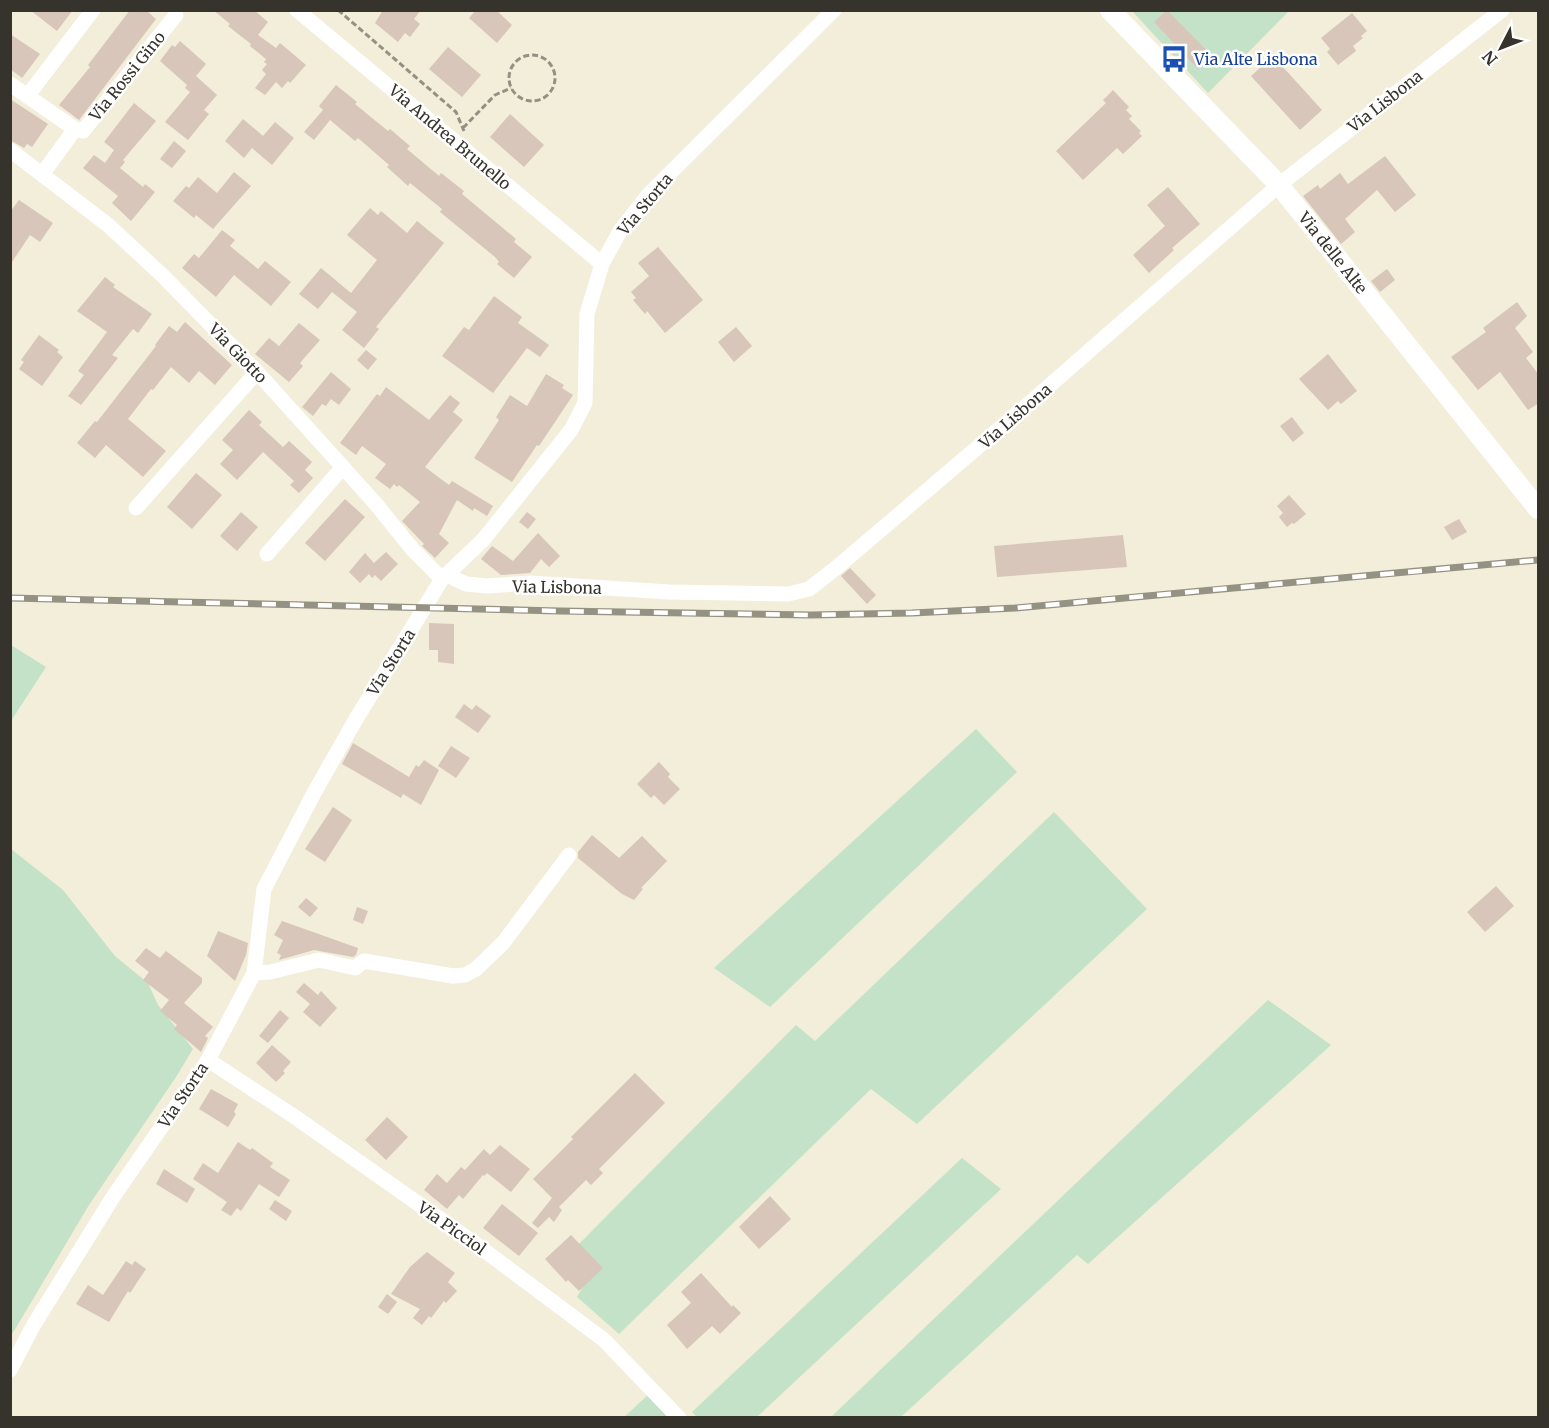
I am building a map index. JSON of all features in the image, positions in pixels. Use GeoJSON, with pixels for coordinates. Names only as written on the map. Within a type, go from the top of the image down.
{"type":"FeatureCollection","features":[{"type":"Feature","properties":{"kind":"street"},"geometry":{"type":"LineString","coordinates":[[28,95],[93,10]]}},
{"type":"Feature","properties":{"kind":"street","name":"Via Andrea Brunello"},"geometry":{"type":"LineString","coordinates":[[297,10],[602,264]]}},
{"type":"Feature","properties":{"kind":"street","name":"Via Storta"},"geometry":{"type":"LineString","coordinates":[[10,1370],[33,1326],[107,1207],[208,1060],[254,973],[264,890],[314,792],[356,719],[445,577],[483,540],[571,430],[585,403],[587,314],[602,264],[620,231],[649,194],[834,10]]}},
{"type":"Feature","properties":{"kind":"street","name":"Via delle Alte"},"geometry":{"type":"LineString","coordinates":[[1110,10],[1279,185],[1539,509]]}},
{"type":"Feature","properties":{"kind":"street","name":"Via Lisbona"},"geometry":{"type":"LineString","coordinates":[[445,577],[466,584],[487,586],[530,583],[669,592],[788,594],[809,589],[1034,399],[1279,185],[1502,10]]}},
{"type":"Feature","properties":{"kind":"street","name":"Via Rossi Gino"},"geometry":{"type":"LineString","coordinates":[[75,129],[83,131],[176,15]]}},
{"type":"Feature","properties":{"kind":"street"},"geometry":{"type":"LineString","coordinates":[[10,84],[75,129],[42,173]]}},
{"type":"Feature","properties":{"kind":"street","name":"Via Giotto"},"geometry":{"type":"LineString","coordinates":[[10,150],[108,225],[163,276],[257,372],[343,467],[413,550],[445,577]]}},
{"type":"Feature","properties":{"kind":"street"},"geometry":{"type":"LineString","coordinates":[[136,508],[257,372]]}},
{"type":"Feature","properties":{"kind":"street"},"geometry":{"type":"LineString","coordinates":[[267,554],[343,467]]}},
{"type":"Feature","properties":{"kind":"street"},"geometry":{"type":"LineString","coordinates":[[254,973],[270,972],[319,960],[355,968],[364,961],[453,976],[465,975],[476,969],[503,943],[569,855]]}},
{"type":"Feature","properties":{"kind":"street","name":"Via Picciol"},"geometry":{"type":"LineString","coordinates":[[208,1060],[295,1117],[477,1245],[604,1340],[679,1418]]}},
{"type":"Feature","properties":{"kind":"path"},"geometry":{"type":"LineString","coordinates":[[338,10],[456,112],[470,138]]}},
{"type":"Feature","properties":{"kind":"path"},"geometry":{"type":"LineString","coordinates":[[532,55],[540,57],[548,61],[553,68],[554,86],[542,99],[533,101],[524,99],[516,95],[511,88],[509,80],[511,70],[522,57],[532,55]]}},
{"type":"Feature","properties":{"kind":"path"},"geometry":{"type":"LineString","coordinates":[[463,128],[495,95],[511,88]]}},
{"type":"Feature","properties":{"kind":"green space"},"geometry":{"type":"Polygon","coordinates":[[[1132,11],[1289,11],[1208,93],[1132,11]]]}},
{"type":"Feature","properties":{"kind":"green space"},"geometry":{"type":"Polygon","coordinates":[[[11,645],[46,667],[11,721],[11,645]]]}},
{"type":"Feature","properties":{"kind":"green space"},"geometry":{"type":"Polygon","coordinates":[[[976,729],[1017,772],[770,1007],[714,968],[976,729]]]}},
{"type":"Feature","properties":{"kind":"green space"},"geometry":{"type":"Polygon","coordinates":[[[1054,812],[1147,909],[917,1124],[871,1089],[619,1334],[577,1297],[595,1266],[576,1247],[796,1025],[815,1041],[1054,812]]]}},
{"type":"Feature","properties":{"kind":"green space"},"geometry":{"type":"Polygon","coordinates":[[[11,849],[63,890],[115,956],[148,983],[158,1005],[193,1049],[89,1205],[11,1336],[11,849]]]}},
{"type":"Feature","properties":{"kind":"green space"},"geometry":{"type":"Polygon","coordinates":[[[1268,1000],[1331,1045],[1088,1264],[1077,1255],[901,1417],[831,1417],[1268,1000]]]}},
{"type":"Feature","properties":{"kind":"green space"},"geometry":{"type":"Polygon","coordinates":[[[962,1158],[1001,1189],[757,1417],[697,1417],[692,1412],[962,1158]]]}},
{"type":"Feature","properties":{"kind":"green space"},"geometry":{"type":"Polygon","coordinates":[[[648,1395],[668,1417],[623,1418],[648,1395]]]}},
{"type":"Feature","properties":{"kind":"building"},"geometry":{"type":"Polygon","coordinates":[[[30,10],[73,10],[57,31],[30,10]]]}},
{"type":"Feature","properties":{"kind":"building"},"geometry":{"type":"Polygon","coordinates":[[[130,10],[146,10],[156,19],[79,120],[59,105],[90,67],[88,65],[130,10]]]}},
{"type":"Feature","properties":{"kind":"building"},"geometry":{"type":"Polygon","coordinates":[[[213,10],[254,10],[268,22],[258,35],[276,48],[280,43],[306,65],[290,83],[288,81],[282,88],[276,82],[265,95],[255,88],[266,74],[262,70],[267,64],[264,62],[266,59],[213,10]]]}},
{"type":"Feature","properties":{"kind":"building"},"geometry":{"type":"Polygon","coordinates":[[[383,10],[421,10],[414,19],[420,24],[410,37],[405,33],[398,42],[375,23],[383,10]]]}},
{"type":"Feature","properties":{"kind":"building"},"geometry":{"type":"Polygon","coordinates":[[[476,10],[496,10],[512,25],[497,43],[469,18],[476,10]]]}},
{"type":"Feature","properties":{"kind":"building"},"geometry":{"type":"Polygon","coordinates":[[[1167,10],[1212,56],[1198,69],[1154,22],[1167,10]]]}},
{"type":"Feature","properties":{"kind":"building"},"geometry":{"type":"Polygon","coordinates":[[[1352,13],[1367,31],[1361,36],[1363,38],[1353,46],[1356,51],[1338,65],[1327,52],[1330,49],[1321,38],[1352,13]]]}},
{"type":"Feature","properties":{"kind":"building"},"geometry":{"type":"Polygon","coordinates":[[[10,34],[40,54],[22,78],[10,69],[10,34]]]}},
{"type":"Feature","properties":{"kind":"building"},"geometry":{"type":"Polygon","coordinates":[[[180,41],[206,64],[196,76],[217,95],[204,110],[209,114],[188,140],[165,122],[190,92],[185,88],[187,85],[160,61],[172,45],[175,47],[180,41]]]}},
{"type":"Feature","properties":{"kind":"building"},"geometry":{"type":"Polygon","coordinates":[[[448,47],[481,75],[462,97],[429,69],[448,47]]]}},
{"type":"Feature","properties":{"kind":"building"},"geometry":{"type":"Polygon","coordinates":[[[1273,56],[1322,110],[1300,130],[1251,76],[1273,56]]]}},
{"type":"Feature","properties":{"kind":"building"},"geometry":{"type":"Polygon","coordinates":[[[336,85],[357,102],[355,104],[410,146],[407,149],[439,176],[441,173],[464,191],[462,194],[516,239],[514,242],[532,257],[514,278],[497,264],[499,262],[495,257],[440,212],[442,209],[410,183],[408,186],[387,167],[389,165],[358,138],[355,141],[330,120],[314,140],[304,132],[323,110],[319,106],[336,85]]]}},
{"type":"Feature","properties":{"kind":"building"},"geometry":{"type":"Polygon","coordinates":[[[1113,90],[1129,107],[1126,110],[1132,116],[1129,119],[1141,131],[1139,133],[1142,136],[1123,154],[1117,148],[1083,180],[1056,151],[1106,103],[1103,100],[1113,90]]]}},
{"type":"Feature","properties":{"kind":"building"},"geometry":{"type":"Polygon","coordinates":[[[10,99],[48,124],[32,147],[27,144],[24,148],[10,140],[10,99]]]}},
{"type":"Feature","properties":{"kind":"building"},"geometry":{"type":"Polygon","coordinates":[[[134,103],[156,121],[123,160],[125,162],[120,168],[143,187],[145,184],[155,192],[131,221],[112,203],[118,196],[83,168],[94,155],[105,163],[114,150],[104,142],[134,103]]]}},
{"type":"Feature","properties":{"kind":"building"},"geometry":{"type":"Polygon","coordinates":[[[510,114],[544,145],[524,167],[490,137],[510,114]]]}},
{"type":"Feature","properties":{"kind":"building"},"geometry":{"type":"Polygon","coordinates":[[[243,119],[263,136],[275,122],[294,138],[272,165],[252,148],[244,158],[225,141],[243,119]]]}},
{"type":"Feature","properties":{"kind":"building"},"geometry":{"type":"Polygon","coordinates":[[[174,141],[186,151],[172,168],[160,159],[174,141]]]}},
{"type":"Feature","properties":{"kind":"building"},"geometry":{"type":"Polygon","coordinates":[[[1385,156],[1416,195],[1395,212],[1377,190],[1345,219],[1355,232],[1341,244],[1303,196],[1318,185],[1320,189],[1340,173],[1348,184],[1385,156]]]}},
{"type":"Feature","properties":{"kind":"building"},"geometry":{"type":"Polygon","coordinates":[[[234,172],[251,186],[213,229],[196,215],[194,218],[173,201],[186,186],[189,188],[198,177],[217,193],[234,172]]]}},
{"type":"Feature","properties":{"kind":"building"},"geometry":{"type":"Polygon","coordinates":[[[1168,187],[1200,224],[1172,248],[1174,250],[1149,273],[1133,255],[1165,226],[1147,205],[1168,187]]]}},
{"type":"Feature","properties":{"kind":"building"},"geometry":{"type":"Polygon","coordinates":[[[19,200],[53,223],[40,242],[30,235],[10,265],[10,212],[19,200]]]}},
{"type":"Feature","properties":{"kind":"building"},"geometry":{"type":"Polygon","coordinates":[[[370,208],[378,215],[381,211],[407,233],[417,221],[444,243],[376,327],[379,329],[364,348],[342,330],[357,312],[332,292],[318,309],[299,294],[321,268],[351,293],[377,260],[347,235],[370,208]]]}},
{"type":"Feature","properties":{"kind":"building"},"geometry":{"type":"Polygon","coordinates":[[[222,230],[235,240],[230,246],[258,269],[265,261],[291,282],[271,306],[234,275],[216,297],[182,268],[194,254],[199,258],[222,230]]]}},
{"type":"Feature","properties":{"kind":"building"},"geometry":{"type":"Polygon","coordinates":[[[658,247],[703,300],[665,333],[647,311],[645,314],[633,300],[636,298],[631,292],[649,276],[638,263],[658,247]]]}},
{"type":"Feature","properties":{"kind":"building"},"geometry":{"type":"Polygon","coordinates":[[[1387,269],[1395,280],[1380,292],[1371,281],[1387,269]]]}},
{"type":"Feature","properties":{"kind":"building"},"geometry":{"type":"Polygon","coordinates":[[[105,277],[115,285],[113,287],[152,314],[138,333],[133,329],[112,355],[118,358],[81,405],[68,396],[84,375],[78,371],[107,332],[77,311],[105,277]]]}},
{"type":"Feature","properties":{"kind":"building"},"geometry":{"type":"Polygon","coordinates":[[[494,296],[522,317],[518,323],[549,345],[540,357],[527,348],[493,393],[442,356],[464,327],[469,330],[494,296]]]}},
{"type":"Feature","properties":{"kind":"building"},"geometry":{"type":"Polygon","coordinates":[[[1517,302],[1527,316],[1515,328],[1533,352],[1526,358],[1539,375],[1539,403],[1528,410],[1500,372],[1478,390],[1451,357],[1486,332],[1483,328],[1517,302]]]}},
{"type":"Feature","properties":{"kind":"building"},"geometry":{"type":"Polygon","coordinates":[[[185,322],[232,365],[215,385],[199,371],[189,383],[171,367],[153,390],[151,389],[128,419],[166,451],[143,477],[106,445],[95,458],[77,443],[95,421],[97,422],[169,326],[177,332],[185,322]]]}},
{"type":"Feature","properties":{"kind":"building"},"geometry":{"type":"Polygon","coordinates":[[[299,323],[320,340],[300,363],[303,366],[289,382],[255,354],[269,338],[279,346],[299,323]]]}},
{"type":"Feature","properties":{"kind":"building"},"geometry":{"type":"Polygon","coordinates":[[[736,327],[752,346],[734,362],[718,342],[736,327]]]}},
{"type":"Feature","properties":{"kind":"building"},"geometry":{"type":"Polygon","coordinates":[[[39,335],[59,350],[57,352],[63,357],[42,386],[19,369],[24,362],[21,360],[39,335]]]}},
{"type":"Feature","properties":{"kind":"building"},"geometry":{"type":"Polygon","coordinates":[[[366,350],[377,359],[368,370],[357,360],[366,350]]]}},
{"type":"Feature","properties":{"kind":"building"},"geometry":{"type":"Polygon","coordinates":[[[1328,354],[1357,391],[1341,404],[1338,401],[1328,410],[1299,379],[1328,354]]]}},
{"type":"Feature","properties":{"kind":"building"},"geometry":{"type":"Polygon","coordinates":[[[331,372],[351,389],[339,405],[331,399],[326,406],[322,404],[313,416],[302,407],[331,372]]]}},
{"type":"Feature","properties":{"kind":"building"},"geometry":{"type":"Polygon","coordinates":[[[546,374],[564,385],[562,388],[573,395],[512,482],[474,458],[499,420],[496,417],[510,395],[527,406],[546,374]]]}},
{"type":"Feature","properties":{"kind":"building"},"geometry":{"type":"Polygon","coordinates":[[[386,387],[429,420],[450,395],[460,403],[453,412],[463,420],[425,467],[449,485],[452,481],[493,506],[487,516],[474,508],[473,511],[457,500],[439,534],[449,543],[435,558],[402,521],[420,502],[399,485],[397,487],[394,484],[390,489],[375,478],[386,464],[362,446],[356,455],[340,443],[377,394],[380,396],[386,387]]]}},
{"type":"Feature","properties":{"kind":"building"},"geometry":{"type":"Polygon","coordinates":[[[249,410],[262,422],[259,425],[283,447],[289,441],[312,462],[305,470],[313,478],[299,493],[290,485],[294,481],[263,452],[237,480],[220,464],[233,450],[222,440],[249,410]]]}},
{"type":"Feature","properties":{"kind":"building"},"geometry":{"type":"Polygon","coordinates":[[[1292,417],[1304,433],[1293,442],[1280,426],[1292,417]]]}},
{"type":"Feature","properties":{"kind":"building"},"geometry":{"type":"Polygon","coordinates":[[[196,473],[222,495],[192,529],[167,507],[196,473]]]}},
{"type":"Feature","properties":{"kind":"building"},"geometry":{"type":"Polygon","coordinates":[[[1289,495],[1306,514],[1287,527],[1279,517],[1283,513],[1277,506],[1289,495]]]}},
{"type":"Feature","properties":{"kind":"building"},"geometry":{"type":"Polygon","coordinates":[[[345,499],[365,517],[325,561],[305,543],[345,499]]]}},
{"type":"Feature","properties":{"kind":"building"},"geometry":{"type":"Polygon","coordinates":[[[241,512],[258,527],[237,551],[220,536],[241,512]]]}},
{"type":"Feature","properties":{"kind":"building"},"geometry":{"type":"Polygon","coordinates":[[[527,512],[536,519],[528,529],[519,522],[527,512]]]}},
{"type":"Feature","properties":{"kind":"building"},"geometry":{"type":"Polygon","coordinates":[[[1459,519],[1467,532],[1452,540],[1444,527],[1459,519]]]}},
{"type":"Feature","properties":{"kind":"building"},"geometry":{"type":"Polygon","coordinates":[[[538,533],[560,556],[549,567],[541,559],[530,573],[501,575],[481,559],[492,546],[513,561],[538,533]]]}},
{"type":"Feature","properties":{"kind":"building"},"geometry":{"type":"Polygon","coordinates":[[[1123,535],[1127,567],[997,577],[994,546],[1123,535]]]}},
{"type":"Feature","properties":{"kind":"building"},"geometry":{"type":"Polygon","coordinates":[[[386,552],[398,564],[381,581],[375,575],[372,578],[369,574],[360,583],[349,572],[365,553],[374,563],[386,552]]]}},
{"type":"Feature","properties":{"kind":"building"},"geometry":{"type":"Polygon","coordinates":[[[850,568],[876,595],[867,604],[841,576],[850,568]]]}},
{"type":"Feature","properties":{"kind":"building"},"geometry":{"type":"Polygon","coordinates":[[[429,623],[454,624],[454,664],[438,662],[438,650],[429,650],[429,623]]]}},
{"type":"Feature","properties":{"kind":"building"},"geometry":{"type":"Polygon","coordinates":[[[464,704],[472,710],[476,705],[491,716],[478,733],[455,717],[464,704]]]}},
{"type":"Feature","properties":{"kind":"building"},"geometry":{"type":"Polygon","coordinates":[[[353,743],[409,777],[416,765],[419,767],[424,760],[439,770],[421,805],[403,794],[401,798],[342,764],[353,743]]]}},
{"type":"Feature","properties":{"kind":"building"},"geometry":{"type":"Polygon","coordinates":[[[451,746],[470,758],[456,778],[438,766],[451,746]]]}},
{"type":"Feature","properties":{"kind":"building"},"geometry":{"type":"Polygon","coordinates":[[[659,762],[670,774],[668,777],[680,789],[664,805],[654,795],[651,798],[637,784],[659,762]]]}},
{"type":"Feature","properties":{"kind":"building"},"geometry":{"type":"Polygon","coordinates":[[[333,807],[352,820],[325,862],[305,849],[333,807]]]}},
{"type":"Feature","properties":{"kind":"building"},"geometry":{"type":"Polygon","coordinates":[[[592,835],[619,858],[642,836],[667,861],[641,888],[643,889],[634,900],[622,894],[578,858],[578,852],[592,835]]]}},
{"type":"Feature","properties":{"kind":"building"},"geometry":{"type":"Polygon","coordinates":[[[1496,886],[1514,906],[1485,932],[1467,912],[1496,886]]]}},
{"type":"Feature","properties":{"kind":"building"},"geometry":{"type":"Polygon","coordinates":[[[306,898],[318,908],[310,917],[298,907],[306,898]]]}},
{"type":"Feature","properties":{"kind":"building"},"geometry":{"type":"Polygon","coordinates":[[[357,907],[368,911],[363,924],[353,920],[357,907]]]}},
{"type":"Feature","properties":{"kind":"building"},"geometry":{"type":"Polygon","coordinates":[[[282,921],[358,948],[356,955],[353,957],[314,950],[279,960],[281,955],[277,953],[283,940],[274,935],[282,921]]]}},
{"type":"Feature","properties":{"kind":"building"},"geometry":{"type":"Polygon","coordinates":[[[218,931],[248,943],[246,955],[235,981],[207,956],[218,931]]]}},
{"type":"Feature","properties":{"kind":"building"},"geometry":{"type":"Polygon","coordinates":[[[146,948],[160,958],[166,951],[202,978],[202,983],[184,1003],[213,1027],[205,1036],[208,1038],[201,1052],[174,1029],[177,1025],[160,1011],[169,1000],[143,980],[149,972],[135,961],[146,948]]]}},
{"type":"Feature","properties":{"kind":"building"},"geometry":{"type":"Polygon","coordinates":[[[304,983],[318,995],[321,991],[337,1008],[320,1027],[303,1012],[310,1004],[296,992],[304,983]]]}},
{"type":"Feature","properties":{"kind":"building"},"geometry":{"type":"Polygon","coordinates":[[[280,1010],[289,1018],[268,1043],[259,1036],[280,1010]]]}},
{"type":"Feature","properties":{"kind":"building"},"geometry":{"type":"Polygon","coordinates":[[[272,1045],[291,1062],[276,1082],[256,1063],[272,1045]]]}},
{"type":"Feature","properties":{"kind":"building"},"geometry":{"type":"Polygon","coordinates":[[[635,1073],[665,1103],[599,1169],[603,1173],[591,1185],[586,1180],[559,1207],[562,1210],[554,1222],[549,1217],[538,1228],[532,1223],[552,1198],[533,1179],[635,1073]]]}},
{"type":"Feature","properties":{"kind":"building"},"geometry":{"type":"Polygon","coordinates":[[[211,1089],[238,1104],[234,1112],[236,1114],[228,1127],[199,1109],[211,1089]]]}},
{"type":"Feature","properties":{"kind":"building"},"geometry":{"type":"Polygon","coordinates":[[[387,1117],[408,1137],[386,1160],[365,1140],[387,1117]]]}},
{"type":"Feature","properties":{"kind":"building"},"geometry":{"type":"Polygon","coordinates":[[[238,1142],[250,1150],[252,1148],[273,1163],[270,1167],[290,1180],[279,1197],[259,1184],[241,1211],[237,1208],[231,1216],[221,1210],[227,1202],[193,1179],[203,1163],[218,1173],[238,1142]]]}},
{"type":"Feature","properties":{"kind":"building"},"geometry":{"type":"Polygon","coordinates":[[[500,1145],[530,1169],[511,1192],[487,1173],[463,1199],[459,1195],[447,1209],[424,1190],[437,1174],[447,1183],[461,1167],[465,1170],[484,1149],[490,1155],[500,1145]]]}},
{"type":"Feature","properties":{"kind":"building"},"geometry":{"type":"Polygon","coordinates":[[[164,1169],[195,1189],[187,1203],[156,1184],[164,1169]]]}},
{"type":"Feature","properties":{"kind":"building"},"geometry":{"type":"Polygon","coordinates":[[[770,1196],[791,1219],[759,1249],[739,1227],[770,1196]]]}},
{"type":"Feature","properties":{"kind":"building"},"geometry":{"type":"Polygon","coordinates":[[[275,1200],[292,1211],[286,1221],[269,1209],[275,1200]]]}},
{"type":"Feature","properties":{"kind":"building"},"geometry":{"type":"Polygon","coordinates":[[[502,1204],[538,1233],[519,1256],[483,1228],[502,1204]]]}},
{"type":"Feature","properties":{"kind":"building"},"geometry":{"type":"Polygon","coordinates":[[[571,1235],[603,1268],[579,1291],[568,1280],[566,1282],[545,1259],[571,1235]]]}},
{"type":"Feature","properties":{"kind":"building"},"geometry":{"type":"Polygon","coordinates":[[[427,1252],[455,1273],[448,1282],[457,1291],[446,1303],[444,1301],[431,1318],[429,1316],[422,1325],[413,1318],[420,1309],[391,1294],[410,1267],[427,1252]]]}},
{"type":"Feature","properties":{"kind":"building"},"geometry":{"type":"Polygon","coordinates":[[[126,1261],[132,1265],[135,1261],[146,1269],[130,1293],[128,1291],[109,1322],[76,1304],[88,1285],[103,1295],[126,1261]]]}},
{"type":"Feature","properties":{"kind":"building"},"geometry":{"type":"Polygon","coordinates":[[[701,1273],[732,1307],[733,1305],[741,1313],[720,1334],[712,1326],[687,1349],[667,1325],[691,1303],[681,1292],[701,1273]]]}},
{"type":"Feature","properties":{"kind":"building"},"geometry":{"type":"Polygon","coordinates":[[[387,1294],[397,1302],[388,1314],[378,1307],[387,1294]]]}},
{"type":"Feature","properties":{"kind":"railway"},"geometry":{"type":"LineString","coordinates":[[10,598],[560,611],[811,615],[912,613],[1015,608],[1538,560]]}},
{"type":"Feature","properties":{"kind":"place","name":"Via Alte Lisbona"},"geometry":{"type":"Point","coordinates":[1174,59]}}]}
